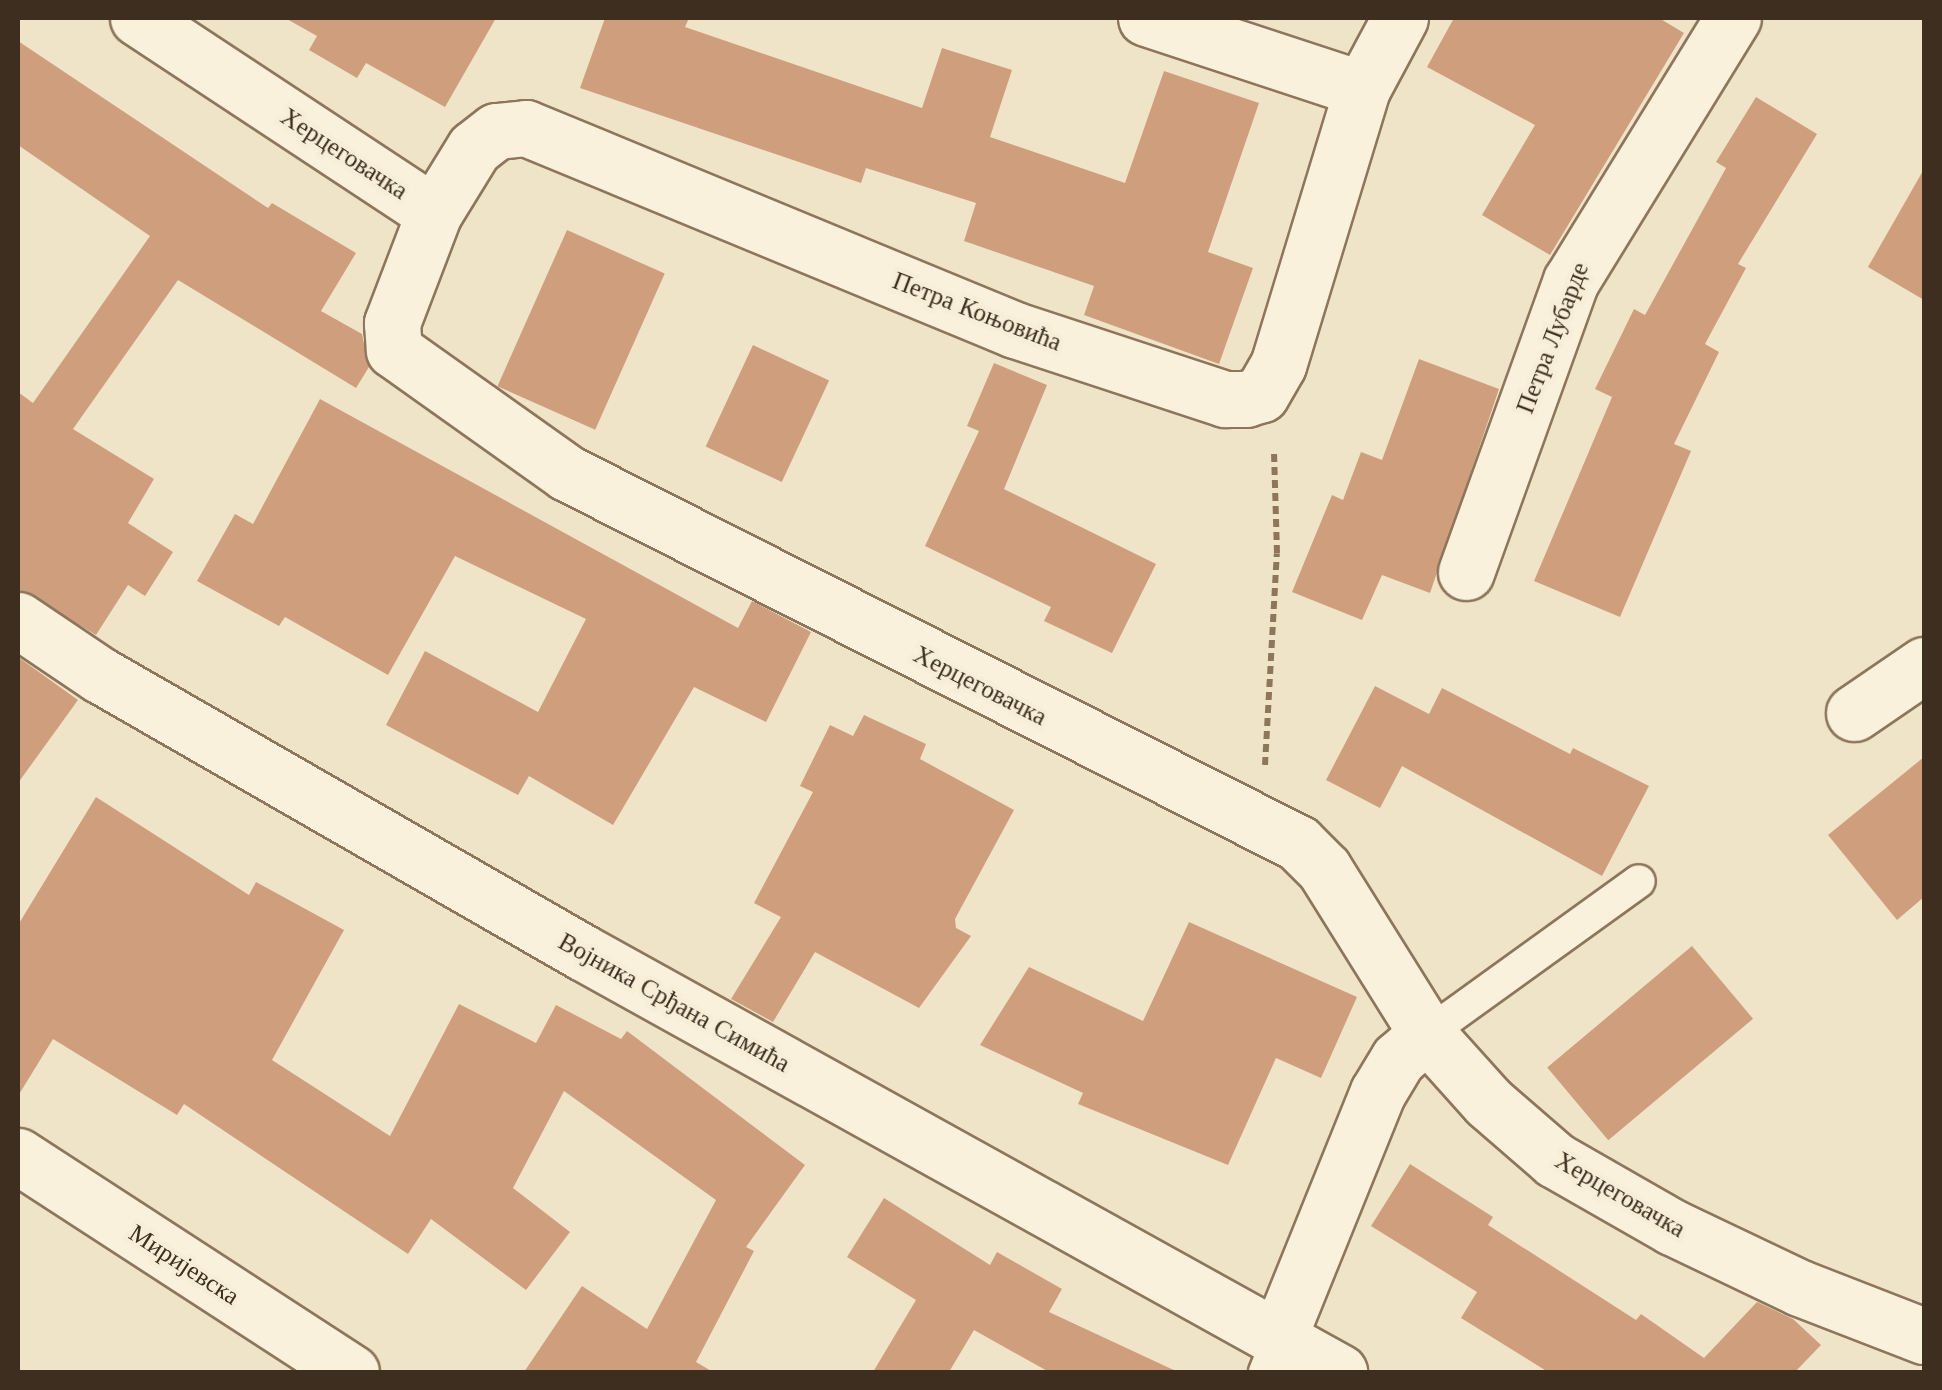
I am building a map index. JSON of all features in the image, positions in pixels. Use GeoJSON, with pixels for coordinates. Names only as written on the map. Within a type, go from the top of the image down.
{"type":"FeatureCollection","features":[{"type":"Feature","properties":{"kind":"street","name":"Херцеговачка"},"geometry":{"type":"LineString","coordinates":[[138,18],[434,214],[392,324],[394,350],[416,371],[567,473],[1298,843],[1324,868],[1427,1034],[1512,1125],[1601,1189],[1800,1288],[1924,1336]]}},
{"type":"Feature","properties":{"kind":"street"},"geometry":{"type":"LineString","coordinates":[[1146,18],[1362,90]]}},
{"type":"Feature","properties":{"kind":"street"},"geometry":{"type":"LineString","coordinates":[[1261,394],[1278,366],[1362,90],[1400,18]]}},
{"type":"Feature","properties":{"kind":"street","name":"Петра Лубарде"},"geometry":{"type":"LineString","coordinates":[[1466,572],[1571,281],[1733,18]]}},
{"type":"Feature","properties":{"kind":"street","name":"Петра Коњовића"},"geometry":{"type":"LineString","coordinates":[[434,214],[474,148],[496,131],[526,128],[1015,330],[1225,399],[1261,394]]}},
{"type":"Feature","properties":{"kind":"street","name":"Војника Срђана Симића"},"geometry":{"type":"LineString","coordinates":[[18,620],[100,675],[1272,1356],[1340,1372]]}},
{"type":"Feature","properties":{"kind":"street"},"geometry":{"type":"LineString","coordinates":[[1854,713],[1924,665]]}},
{"type":"Feature","properties":{"kind":"street"},"geometry":{"type":"LineString","coordinates":[[1272,1356],[1378,1092],[1398,1058],[1427,1034]]}},
{"type":"Feature","properties":{"kind":"street","name":"Миријевска"},"geometry":{"type":"LineString","coordinates":[[18,1156],[351,1372]]}},
{"type":"Feature","properties":{"kind":"lane"},"geometry":{"type":"LineString","coordinates":[[1427,1034],[1639,881]]}},
{"type":"Feature","properties":{"kind":"path"},"geometry":{"type":"LineString","coordinates":[[1250,822],[1264,773],[1278,552],[1276,454],[1261,394]]}},
{"type":"Feature","properties":{"kind":"building"},"geometry":{"type":"Polygon","coordinates":[[[285,18],[496,18],[445,107],[366,63],[357,78],[309,50],[317,36],[285,18]]]}},
{"type":"Feature","properties":{"kind":"building"},"geometry":{"type":"Polygon","coordinates":[[[605,18],[689,18],[685,27],[922,108],[942,48],[1012,70],[990,137],[1125,183],[1164,71],[1259,103],[1208,252],[1253,268],[1219,364],[1084,315],[1094,286],[964,241],[976,203],[866,168],[861,183],[580,88],[605,18]]]}},
{"type":"Feature","properties":{"kind":"building"},"geometry":{"type":"Polygon","coordinates":[[[1454,18],[1659,18],[1684,33],[1550,255],[1482,215],[1535,125],[1427,67],[1454,18]]]}},
{"type":"Feature","properties":{"kind":"building"},"geometry":{"type":"Polygon","coordinates":[[[18,41],[268,208],[272,203],[356,253],[321,311],[362,334],[369,367],[356,388],[178,280],[73,429],[154,479],[128,523],[173,552],[145,596],[128,585],[96,635],[18,589],[18,392],[33,403],[150,236],[18,145],[18,41]]]}},
{"type":"Feature","properties":{"kind":"building"},"geometry":{"type":"Polygon","coordinates":[[[1756,97],[1817,134],[1738,264],[1746,268],[1705,344],[1719,352],[1674,444],[1691,451],[1620,617],[1534,581],[1612,397],[1595,389],[1634,309],[1645,315],[1726,168],[1716,162],[1756,97]]]}},
{"type":"Feature","properties":{"kind":"building"},"geometry":{"type":"Polygon","coordinates":[[[1924,169],[1924,300],[1868,267],[1924,169]]]}},
{"type":"Feature","properties":{"kind":"building"},"geometry":{"type":"Polygon","coordinates":[[[567,230],[665,274],[595,430],[497,386],[567,230]]]}},
{"type":"Feature","properties":{"kind":"building"},"geometry":{"type":"Polygon","coordinates":[[[753,345],[829,380],[782,482],[706,447],[753,345]]]}},
{"type":"Feature","properties":{"kind":"building"},"geometry":{"type":"Polygon","coordinates":[[[1419,359],[1499,389],[1430,593],[1382,575],[1362,620],[1292,592],[1332,495],[1343,500],[1361,452],[1382,460],[1419,359]]]}},
{"type":"Feature","properties":{"kind":"building"},"geometry":{"type":"Polygon","coordinates":[[[994,363],[1047,385],[1004,489],[1156,564],[1112,653],[1044,621],[1051,607],[925,546],[979,431],[967,426],[994,363]]]}},
{"type":"Feature","properties":{"kind":"building"},"geometry":{"type":"Polygon","coordinates":[[[320,399],[738,628],[752,601],[811,632],[766,722],[694,687],[613,825],[529,776],[518,795],[386,725],[425,651],[538,712],[586,619],[455,556],[388,675],[285,617],[279,626],[197,581],[235,514],[253,524],[320,399]]]}},
{"type":"Feature","properties":{"kind":"building"},"geometry":{"type":"Polygon","coordinates":[[[18,657],[78,700],[18,783],[18,657]]]}},
{"type":"Feature","properties":{"kind":"building"},"geometry":{"type":"Polygon","coordinates":[[[1375,686],[1429,714],[1442,688],[1570,754],[1573,748],[1649,786],[1602,876],[1402,766],[1380,808],[1326,780],[1375,686]]]}},
{"type":"Feature","properties":{"kind":"building"},"geometry":{"type":"Polygon","coordinates":[[[864,715],[926,744],[920,759],[1014,810],[955,919],[956,928],[971,936],[919,1008],[815,952],[773,1022],[731,999],[781,917],[754,903],[813,792],[800,786],[830,725],[853,736],[864,715]]]}},
{"type":"Feature","properties":{"kind":"building"},"geometry":{"type":"Polygon","coordinates":[[[1924,757],[1924,897],[1897,920],[1828,835],[1924,757]]]}},
{"type":"Feature","properties":{"kind":"building"},"geometry":{"type":"Polygon","coordinates":[[[96,797],[249,895],[256,882],[344,930],[272,1060],[390,1136],[459,1004],[536,1043],[556,1005],[621,1039],[627,1031],[805,1165],[746,1247],[754,1251],[696,1362],[713,1372],[524,1372],[582,1286],[647,1329],[716,1200],[564,1091],[513,1188],[570,1232],[526,1290],[431,1219],[408,1254],[184,1104],[177,1115],[53,1039],[18,1096],[18,925],[96,797]]]}},
{"type":"Feature","properties":{"kind":"building"},"geometry":{"type":"Polygon","coordinates":[[[1189,922],[1357,997],[1321,1078],[1276,1058],[1228,1165],[1078,1104],[1083,1093],[980,1045],[1029,967],[1143,1021],[1189,922]]]}},
{"type":"Feature","properties":{"kind":"building"},"geometry":{"type":"Polygon","coordinates":[[[1692,946],[1753,1019],[1608,1140],[1547,1067],[1692,946]]]}},
{"type":"Feature","properties":{"kind":"building"},"geometry":{"type":"Polygon","coordinates":[[[1410,1164],[1493,1217],[1488,1225],[1636,1320],[1641,1314],[1704,1358],[1757,1302],[1793,1319],[1821,1345],[1795,1372],[1548,1372],[1461,1318],[1477,1292],[1371,1226],[1410,1164]]]}},
{"type":"Feature","properties":{"kind":"building"},"geometry":{"type":"Polygon","coordinates":[[[884,1198],[990,1265],[997,1252],[1062,1289],[1049,1312],[1178,1372],[1049,1372],[974,1330],[949,1372],[873,1372],[916,1300],[847,1257],[884,1198]]]}}]}
